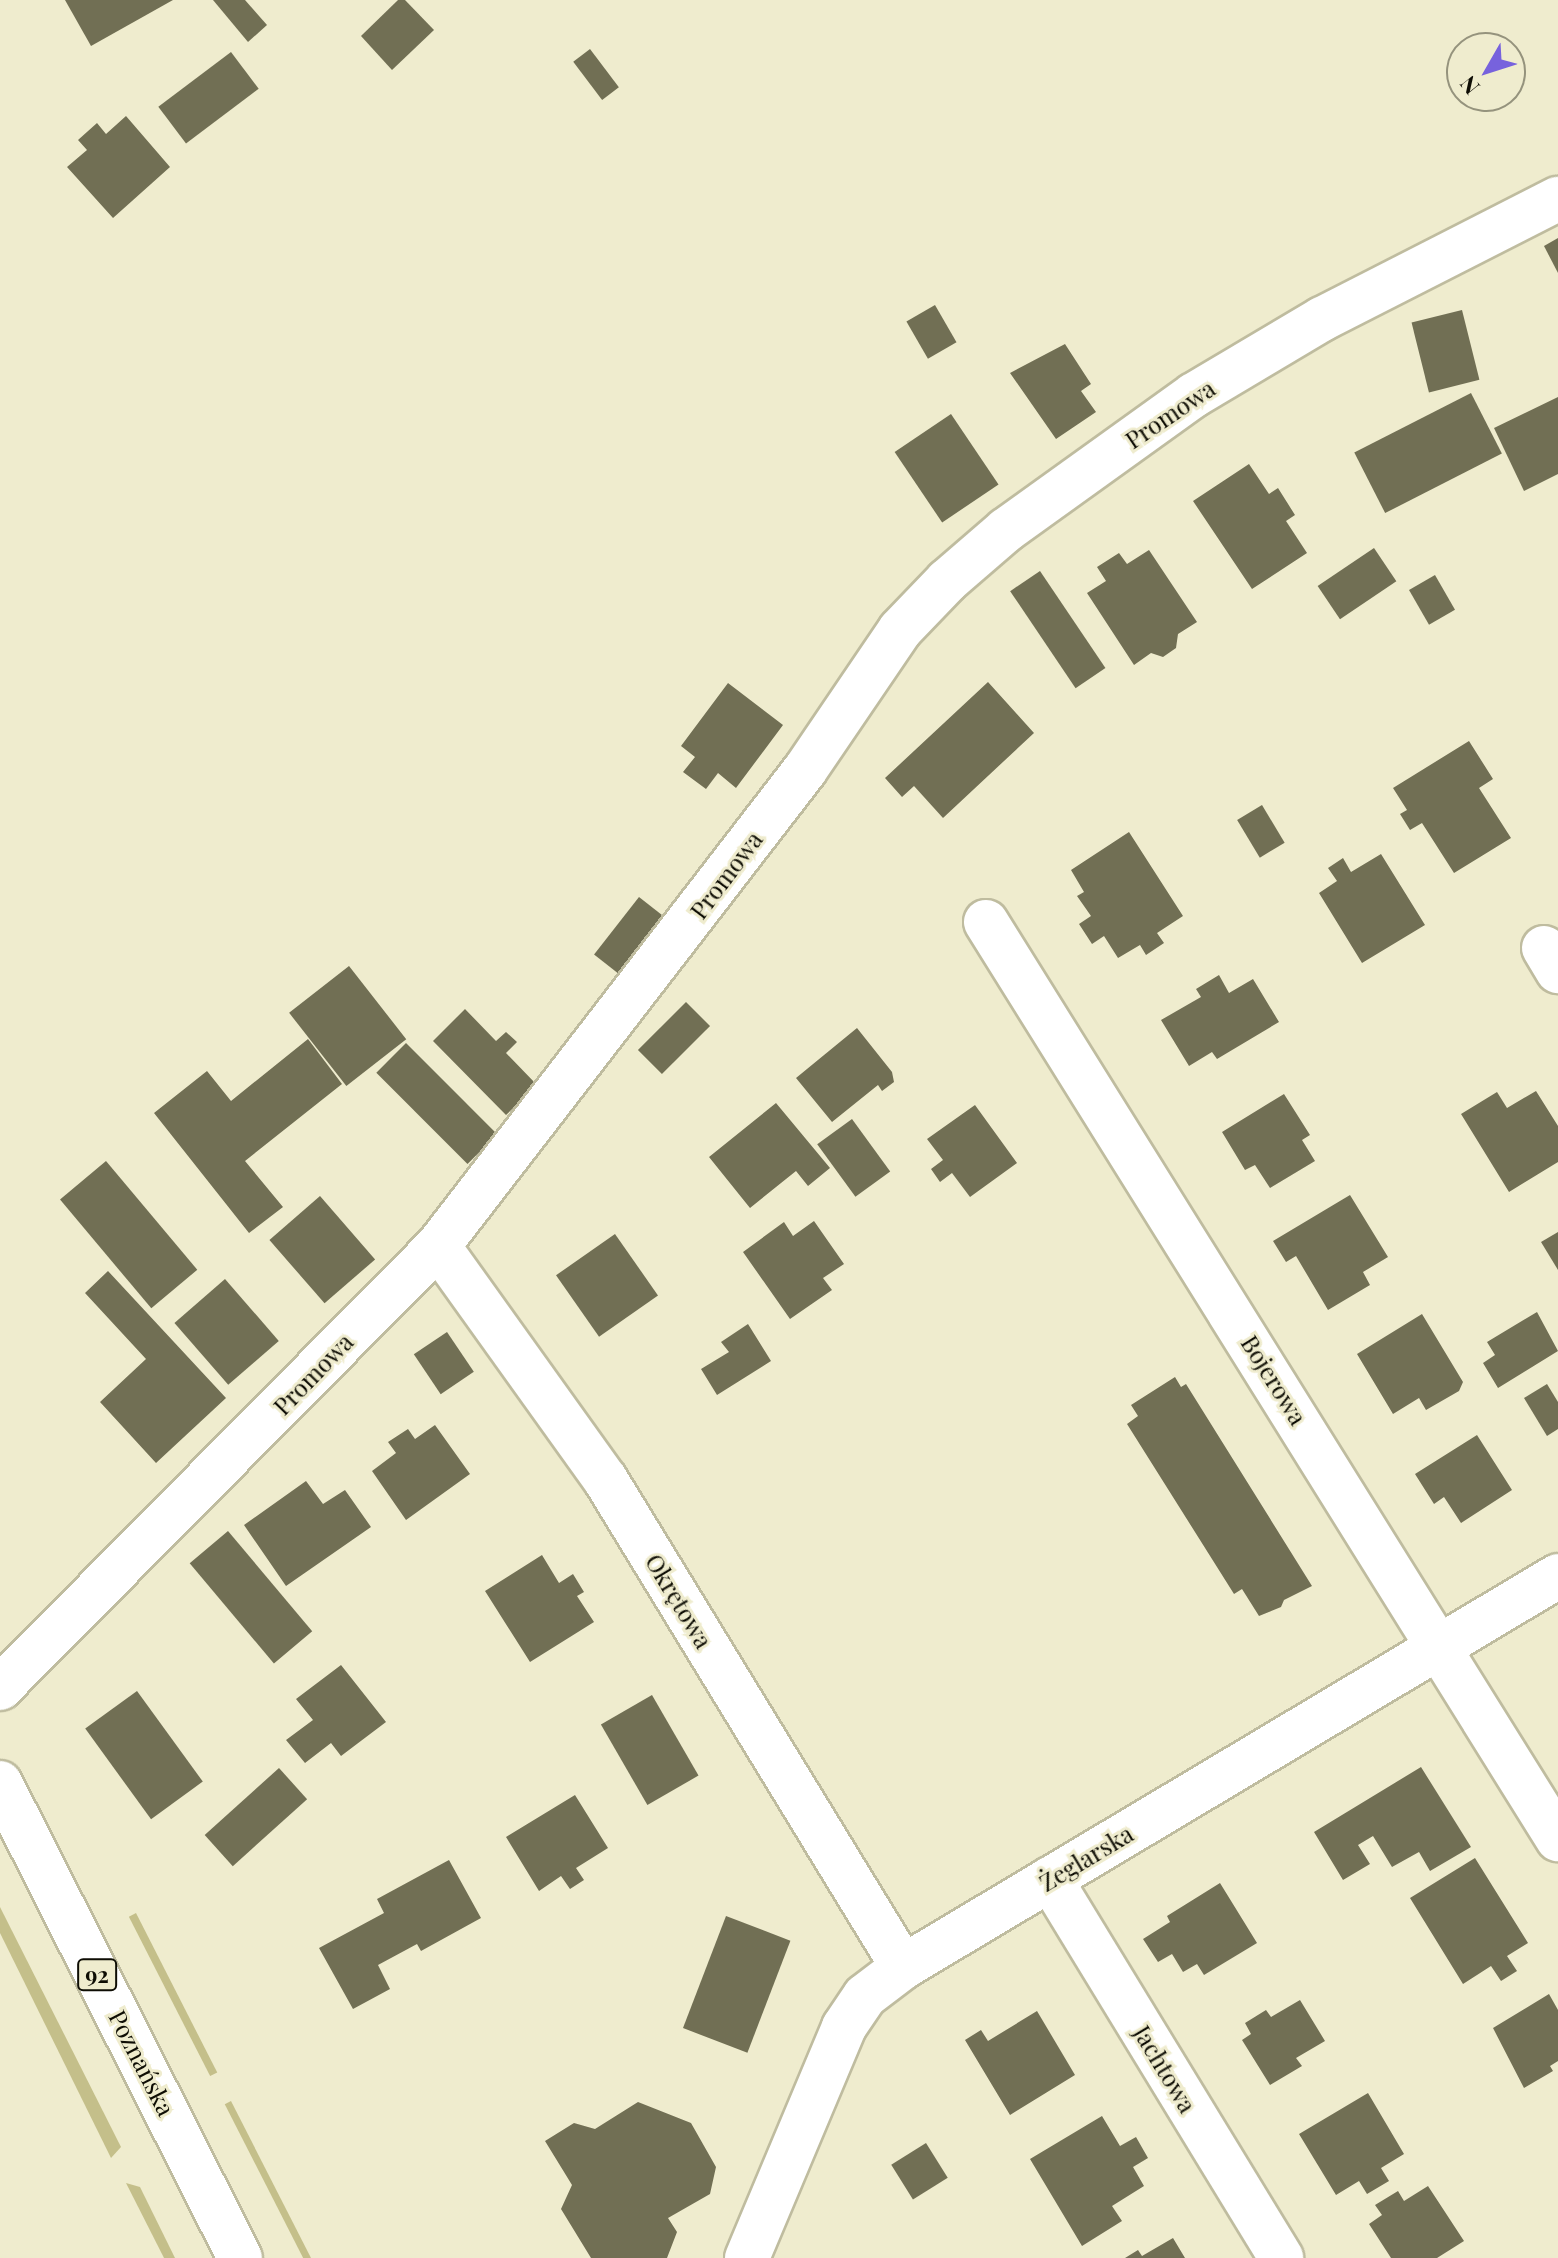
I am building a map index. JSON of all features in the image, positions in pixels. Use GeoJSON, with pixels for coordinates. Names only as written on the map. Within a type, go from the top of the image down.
{"type":"FeatureCollection","features":[{"type":"Feature","properties":{"kind":"street","name":"Promowa"},"geometry":{"type":"LineString","coordinates":[[0,1688],[438,1246],[805,770],[900,630],[947,581],[1006,530],[1194,395],[1362,298],[1558,199]]}},
{"type":"Feature","properties":{"kind":"street","name":"Bojerowa"},"geometry":{"type":"LineString","coordinates":[[986,922],[1558,1839]]}},
{"type":"Feature","properties":{"kind":"street","name":"Okrętowa"},"geometry":{"type":"LineString","coordinates":[[438,1246],[605,1479],[903,1967]]}},
{"type":"Feature","properties":{"kind":"street","name":"Żeglarska"},"geometry":{"type":"LineString","coordinates":[[747,2258],[844,2027],[865,1996],[903,1967],[1558,1576]]}},
{"type":"Feature","properties":{"kind":"street","name":"Poznańska"},"geometry":{"type":"LineString","coordinates":[[0,1783],[240,2258]]}},
{"type":"Feature","properties":{"kind":"street","name":"Jachtowa"},"geometry":{"type":"LineString","coordinates":[[1050,1879],[1281,2258]]}},
{"type":"Feature","properties":{"kind":"shaded area"},"geometry":{"type":"Polygon","coordinates":[[[0,1907],[121,2147],[111,2158],[0,1933],[0,1907]]]}},
{"type":"Feature","properties":{"kind":"shaded area"},"geometry":{"type":"Polygon","coordinates":[[[136,1913],[217,2072],[210,2076],[129,1917],[136,1913]]]}},
{"type":"Feature","properties":{"kind":"shaded area"},"geometry":{"type":"Polygon","coordinates":[[[231,2101],[311,2258],[303,2258],[225,2104],[231,2101]]]}},
{"type":"Feature","properties":{"kind":"shaded area"},"geometry":{"type":"Polygon","coordinates":[[[126,2183],[140,2187],[175,2258],[164,2258],[126,2183]]]}},
{"type":"Feature","properties":{"kind":"building"},"geometry":{"type":"Polygon","coordinates":[[[65,0],[173,0],[91,46],[65,0]]]}},
{"type":"Feature","properties":{"kind":"building"},"geometry":{"type":"Polygon","coordinates":[[[213,0],[245,0],[267,25],[248,42],[213,0]]]}},
{"type":"Feature","properties":{"kind":"building"},"geometry":{"type":"Polygon","coordinates":[[[398,0],[405,0],[434,30],[392,70],[361,36],[398,0]]]}},
{"type":"Feature","properties":{"kind":"building"},"geometry":{"type":"Polygon","coordinates":[[[590,49],[619,87],[602,100],[573,62],[590,49]]]}},
{"type":"Feature","properties":{"kind":"building"},"geometry":{"type":"Polygon","coordinates":[[[231,52],[259,89],[186,144],[158,107],[231,52]]]}},
{"type":"Feature","properties":{"kind":"building"},"geometry":{"type":"Polygon","coordinates":[[[126,116],[170,167],[113,218],[67,167],[87,150],[78,140],[97,123],[106,134],[126,116]]]}},
{"type":"Feature","properties":{"kind":"building"},"geometry":{"type":"Polygon","coordinates":[[[1558,238],[1558,273],[1544,246],[1558,238]]]}},
{"type":"Feature","properties":{"kind":"building"},"geometry":{"type":"Polygon","coordinates":[[[935,305],[956,342],[928,359],[906,322],[935,305]]]}},
{"type":"Feature","properties":{"kind":"building"},"geometry":{"type":"Polygon","coordinates":[[[1462,310],[1479,380],[1429,392],[1412,323],[1462,310]]]}},
{"type":"Feature","properties":{"kind":"building"},"geometry":{"type":"Polygon","coordinates":[[[1065,344],[1091,384],[1081,391],[1096,412],[1056,439],[1010,373],[1065,344]]]}},
{"type":"Feature","properties":{"kind":"building"},"geometry":{"type":"Polygon","coordinates":[[[1471,393],[1502,454],[1385,513],[1354,452],[1471,393]]]}},
{"type":"Feature","properties":{"kind":"building"},"geometry":{"type":"Polygon","coordinates":[[[1558,397],[1558,474],[1524,491],[1494,428],[1558,397]]]}},
{"type":"Feature","properties":{"kind":"building"},"geometry":{"type":"Polygon","coordinates":[[[951,414],[999,484],[942,522],[895,452],[951,414]]]}},
{"type":"Feature","properties":{"kind":"building"},"geometry":{"type":"Polygon","coordinates":[[[1249,464],[1269,494],[1278,488],[1295,515],[1286,521],[1307,553],[1252,589],[1193,501],[1249,464]]]}},
{"type":"Feature","properties":{"kind":"building"},"geometry":{"type":"Polygon","coordinates":[[[1374,548],[1396,581],[1340,619],[1318,586],[1374,548]]]}},
{"type":"Feature","properties":{"kind":"building"},"geometry":{"type":"Polygon","coordinates":[[[1149,550],[1197,622],[1178,634],[1176,648],[1163,657],[1151,653],[1134,665],[1087,593],[1106,581],[1097,567],[1119,553],[1127,564],[1149,550]]]}},
{"type":"Feature","properties":{"kind":"building"},"geometry":{"type":"Polygon","coordinates":[[[1040,571],[1105,668],[1076,688],[1010,591],[1040,571]]]}},
{"type":"Feature","properties":{"kind":"building"},"geometry":{"type":"Polygon","coordinates":[[[1435,575],[1455,610],[1429,625],[1409,590],[1435,575]]]}},
{"type":"Feature","properties":{"kind":"building"},"geometry":{"type":"Polygon","coordinates":[[[988,682],[1034,733],[943,818],[914,786],[902,797],[885,778],[988,682]]]}},
{"type":"Feature","properties":{"kind":"building"},"geometry":{"type":"Polygon","coordinates":[[[728,683],[783,725],[736,788],[718,773],[706,789],[683,772],[695,757],[681,746],[728,683]]]}},
{"type":"Feature","properties":{"kind":"building"},"geometry":{"type":"Polygon","coordinates":[[[1469,741],[1493,779],[1479,788],[1511,838],[1454,873],[1422,823],[1410,830],[1400,814],[1407,810],[1393,788],[1469,741]]]}},
{"type":"Feature","properties":{"kind":"building"},"geometry":{"type":"Polygon","coordinates":[[[1262,805],[1285,843],[1260,858],[1237,820],[1262,805]]]}},
{"type":"Feature","properties":{"kind":"building"},"geometry":{"type":"Polygon","coordinates":[[[1129,832],[1183,916],[1157,933],[1164,943],[1146,955],[1140,945],[1118,958],[1104,936],[1092,944],[1079,924],[1091,916],[1077,896],[1084,892],[1071,870],[1129,832]]]}},
{"type":"Feature","properties":{"kind":"building"},"geometry":{"type":"Polygon","coordinates":[[[1381,854],[1425,925],[1362,963],[1319,893],[1337,881],[1328,868],[1343,858],[1351,872],[1381,854]]]}},
{"type":"Feature","properties":{"kind":"building"},"geometry":{"type":"Polygon","coordinates":[[[639,897],[667,919],[622,977],[594,955],[639,897]]]}},
{"type":"Feature","properties":{"kind":"building"},"geometry":{"type":"Polygon","coordinates":[[[349,966],[406,1039],[346,1086],[289,1013],[349,966]]]}},
{"type":"Feature","properties":{"kind":"building"},"geometry":{"type":"Polygon","coordinates":[[[1219,975],[1229,993],[1253,979],[1279,1022],[1217,1059],[1212,1052],[1189,1066],[1161,1020],[1201,997],[1196,989],[1219,975]]]}},
{"type":"Feature","properties":{"kind":"building"},"geometry":{"type":"Polygon","coordinates":[[[686,1002],[710,1026],[662,1074],[638,1050],[686,1002]]]}},
{"type":"Feature","properties":{"kind":"building"},"geometry":{"type":"Polygon","coordinates":[[[465,1009],[496,1041],[506,1032],[517,1042],[506,1053],[537,1085],[506,1115],[433,1041],[465,1009]]]}},
{"type":"Feature","properties":{"kind":"building"},"geometry":{"type":"Polygon","coordinates":[[[857,1028],[892,1072],[894,1082],[882,1091],[878,1085],[832,1122],[796,1078],[857,1028]]]}},
{"type":"Feature","properties":{"kind":"building"},"geometry":{"type":"Polygon","coordinates":[[[308,1039],[342,1084],[245,1161],[283,1207],[249,1233],[154,1113],[207,1071],[231,1101],[308,1039]]]}},
{"type":"Feature","properties":{"kind":"building"},"geometry":{"type":"Polygon","coordinates":[[[406,1043],[497,1134],[468,1164],[376,1073],[406,1043]]]}},
{"type":"Feature","properties":{"kind":"building"},"geometry":{"type":"Polygon","coordinates":[[[1536,1091],[1558,1126],[1558,1162],[1509,1192],[1461,1114],[1497,1092],[1507,1108],[1536,1091]]]}},
{"type":"Feature","properties":{"kind":"building"},"geometry":{"type":"Polygon","coordinates":[[[1284,1094],[1310,1135],[1302,1140],[1315,1161],[1270,1188],[1255,1165],[1245,1170],[1222,1132],[1284,1094]]]}},
{"type":"Feature","properties":{"kind":"building"},"geometry":{"type":"Polygon","coordinates":[[[776,1103],[830,1168],[808,1186],[796,1171],[750,1208],[709,1157],[776,1103]]]}},
{"type":"Feature","properties":{"kind":"building"},"geometry":{"type":"Polygon","coordinates":[[[975,1105],[1017,1163],[970,1197],[952,1173],[940,1182],[931,1169],[943,1160],[927,1139],[975,1105]]]}},
{"type":"Feature","properties":{"kind":"building"},"geometry":{"type":"Polygon","coordinates":[[[852,1119],[890,1172],[855,1197],[817,1144],[852,1119]]]}},
{"type":"Feature","properties":{"kind":"building"},"geometry":{"type":"Polygon","coordinates":[[[106,1161],[197,1270],[151,1308],[60,1200],[106,1161]]]}},
{"type":"Feature","properties":{"kind":"building"},"geometry":{"type":"Polygon","coordinates":[[[1350,1195],[1388,1257],[1363,1272],[1370,1285],[1328,1310],[1296,1256],[1286,1262],[1273,1241],[1350,1195]]]}},
{"type":"Feature","properties":{"kind":"building"},"geometry":{"type":"Polygon","coordinates":[[[320,1196],[375,1259],[325,1303],[269,1240],[320,1196]]]}},
{"type":"Feature","properties":{"kind":"building"},"geometry":{"type":"Polygon","coordinates":[[[814,1221],[844,1264],[823,1278],[832,1290],[790,1319],[743,1252],[784,1222],[793,1236],[814,1221]]]}},
{"type":"Feature","properties":{"kind":"building"},"geometry":{"type":"Polygon","coordinates":[[[1558,1232],[1558,1270],[1541,1242],[1558,1232]]]}},
{"type":"Feature","properties":{"kind":"building"},"geometry":{"type":"Polygon","coordinates":[[[615,1234],[658,1295],[599,1337],[556,1275],[615,1234]]]}},
{"type":"Feature","properties":{"kind":"building"},"geometry":{"type":"Polygon","coordinates":[[[108,1271],[226,1398],[156,1463],[100,1402],[146,1359],[85,1293],[108,1271]]]}},
{"type":"Feature","properties":{"kind":"building"},"geometry":{"type":"Polygon","coordinates":[[[225,1279],[279,1341],[228,1385],[174,1323],[225,1279]]]}},
{"type":"Feature","properties":{"kind":"building"},"geometry":{"type":"Polygon","coordinates":[[[1537,1312],[1558,1351],[1498,1388],[1483,1363],[1495,1355],[1487,1342],[1537,1312]]]}},
{"type":"Feature","properties":{"kind":"building"},"geometry":{"type":"Polygon","coordinates":[[[1422,1314],[1463,1382],[1459,1391],[1426,1410],[1419,1398],[1393,1414],[1357,1354],[1422,1314]]]}},
{"type":"Feature","properties":{"kind":"building"},"geometry":{"type":"Polygon","coordinates":[[[748,1324],[771,1361],[717,1395],[701,1369],[729,1352],[721,1342],[748,1324]]]}},
{"type":"Feature","properties":{"kind":"building"},"geometry":{"type":"Polygon","coordinates":[[[447,1332],[474,1372],[441,1394],[414,1354],[447,1332]]]}},
{"type":"Feature","properties":{"kind":"building"},"geometry":{"type":"Polygon","coordinates":[[[1175,1377],[1181,1387],[1186,1384],[1312,1586],[1284,1600],[1281,1607],[1259,1616],[1242,1589],[1234,1594],[1127,1424],[1138,1416],[1131,1405],[1175,1377]]]}},
{"type":"Feature","properties":{"kind":"building"},"geometry":{"type":"Polygon","coordinates":[[[1547,1384],[1558,1402],[1558,1429],[1547,1436],[1524,1398],[1547,1384]]]}},
{"type":"Feature","properties":{"kind":"building"},"geometry":{"type":"Polygon","coordinates":[[[435,1425],[470,1474],[406,1520],[372,1471],[396,1453],[388,1442],[408,1429],[415,1439],[435,1425]]]}},
{"type":"Feature","properties":{"kind":"building"},"geometry":{"type":"Polygon","coordinates":[[[1477,1435],[1512,1490],[1461,1523],[1444,1497],[1434,1504],[1415,1474],[1477,1435]]]}},
{"type":"Feature","properties":{"kind":"building"},"geometry":{"type":"Polygon","coordinates":[[[306,1481],[323,1504],[345,1490],[371,1527],[286,1586],[244,1525],[306,1481]]]}},
{"type":"Feature","properties":{"kind":"building"},"geometry":{"type":"Polygon","coordinates":[[[228,1531],[312,1631],[274,1663],[190,1563],[228,1531]]]}},
{"type":"Feature","properties":{"kind":"building"},"geometry":{"type":"Polygon","coordinates":[[[542,1555],[559,1583],[573,1574],[584,1592],[577,1596],[594,1622],[530,1662],[485,1591],[542,1555]]]}},
{"type":"Feature","properties":{"kind":"building"},"geometry":{"type":"Polygon","coordinates":[[[341,1665],[386,1722],[341,1756],[331,1743],[305,1763],[286,1740],[313,1720],[296,1699],[341,1665]]]}},
{"type":"Feature","properties":{"kind":"building"},"geometry":{"type":"Polygon","coordinates":[[[137,1691],[203,1782],[151,1819],[85,1729],[137,1691]]]}},
{"type":"Feature","properties":{"kind":"building"},"geometry":{"type":"Polygon","coordinates":[[[652,1695],[698,1776],[647,1805],[601,1724],[652,1695]]]}},
{"type":"Feature","properties":{"kind":"building"},"geometry":{"type":"Polygon","coordinates":[[[1421,1767],[1471,1847],[1430,1871],[1419,1852],[1392,1867],[1373,1836],[1358,1845],[1370,1864],[1343,1880],[1314,1832],[1421,1767]]]}},
{"type":"Feature","properties":{"kind":"building"},"geometry":{"type":"Polygon","coordinates":[[[279,1768],[307,1799],[233,1866],[205,1835],[279,1768]]]}},
{"type":"Feature","properties":{"kind":"building"},"geometry":{"type":"Polygon","coordinates":[[[575,1795],[608,1848],[576,1868],[584,1880],[570,1889],[561,1876],[539,1891],[506,1837],[575,1795]]]}},
{"type":"Feature","properties":{"kind":"building"},"geometry":{"type":"Polygon","coordinates":[[[1475,1858],[1528,1943],[1507,1956],[1517,1971],[1501,1981],[1491,1966],[1463,1984],[1410,1898],[1475,1858]]]}},
{"type":"Feature","properties":{"kind":"building"},"geometry":{"type":"Polygon","coordinates":[[[449,1860],[481,1918],[421,1951],[417,1944],[378,1965],[390,1989],[353,2009],[319,1948],[384,1913],[377,1899],[449,1860]]]}},
{"type":"Feature","properties":{"kind":"building"},"geometry":{"type":"Polygon","coordinates":[[[1220,1883],[1257,1943],[1204,1975],[1197,1964],[1183,1972],[1172,1954],[1158,1962],[1143,1939],[1170,1922],[1167,1916],[1220,1883]]]}},
{"type":"Feature","properties":{"kind":"building"},"geometry":{"type":"Polygon","coordinates":[[[726,1916],[790,1941],[747,2053],[683,2028],[726,1916]]]}},
{"type":"Feature","properties":{"kind":"building"},"geometry":{"type":"Polygon","coordinates":[[[1549,1994],[1558,2010],[1558,2061],[1550,2066],[1553,2071],[1524,2088],[1493,2028],[1549,1994]]]}},
{"type":"Feature","properties":{"kind":"building"},"geometry":{"type":"Polygon","coordinates":[[[1300,2000],[1325,2041],[1296,2058],[1302,2066],[1270,2085],[1242,2040],[1251,2034],[1245,2023],[1266,2010],[1271,2017],[1300,2000]]]}},
{"type":"Feature","properties":{"kind":"building"},"geometry":{"type":"Polygon","coordinates":[[[1037,2011],[1075,2075],[1010,2115],[965,2040],[981,2030],[988,2041],[1037,2011]]]}},
{"type":"Feature","properties":{"kind":"building"},"geometry":{"type":"Polygon","coordinates":[[[1368,2093],[1404,2154],[1381,2168],[1389,2181],[1367,2194],[1359,2181],[1336,2195],[1299,2134],[1368,2093]]]}},
{"type":"Feature","properties":{"kind":"building"},"geometry":{"type":"Polygon","coordinates":[[[638,2102],[691,2123],[716,2167],[710,2194],[668,2218],[677,2232],[667,2258],[591,2258],[561,2209],[572,2185],[545,2141],[574,2123],[595,2129],[638,2102]]]}},
{"type":"Feature","properties":{"kind":"building"},"geometry":{"type":"Polygon","coordinates":[[[1102,2116],[1120,2146],[1136,2137],[1148,2158],[1133,2167],[1144,2186],[1112,2206],[1122,2221],[1082,2246],[1030,2159],[1102,2116]]]}},
{"type":"Feature","properties":{"kind":"building"},"geometry":{"type":"Polygon","coordinates":[[[926,2143],[948,2178],[913,2199],[891,2165],[926,2143]]]}},
{"type":"Feature","properties":{"kind":"building"},"geometry":{"type":"Polygon","coordinates":[[[1428,2186],[1464,2241],[1437,2258],[1391,2258],[1369,2224],[1382,2215],[1375,2205],[1398,2191],[1404,2201],[1428,2186]]]}},
{"type":"Feature","properties":{"kind":"building"},"geometry":{"type":"Polygon","coordinates":[[[1173,2238],[1185,2258],[1125,2258],[1138,2250],[1142,2256],[1173,2238]]]}}]}
